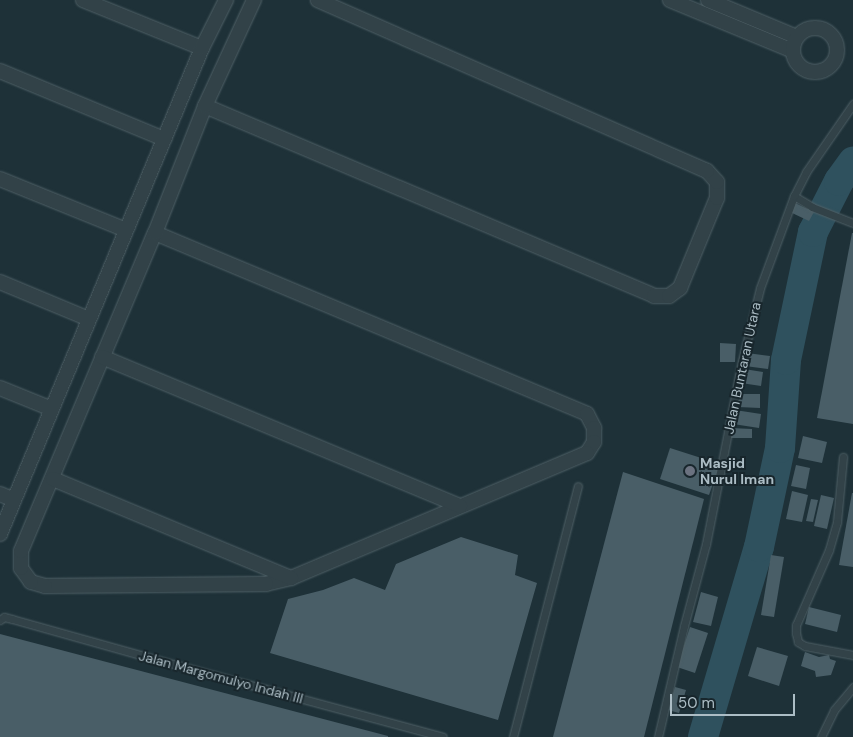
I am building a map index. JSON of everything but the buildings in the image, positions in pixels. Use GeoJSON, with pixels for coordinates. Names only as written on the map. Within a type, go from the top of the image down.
{"type":"FeatureCollection","features":[{"type":"Feature","properties":{"kind":"street"},"geometry":{"type":"LineString","coordinates":[[83,0],[202,48]]}},
{"type":"Feature","properties":{"kind":"street"},"geometry":{"type":"LineString","coordinates":[[0,534],[202,48],[226,0]]}},
{"type":"Feature","properties":{"kind":"street"},"geometry":{"type":"LineString","coordinates":[[155,233],[587,414],[594,428],[594,442],[587,453],[291,578],[266,584],[45,586],[31,582],[20,568],[20,551],[53,479],[155,233],[205,106],[254,0]]}},
{"type":"Feature","properties":{"kind":"street"},"geometry":{"type":"LineString","coordinates":[[205,106],[654,296],[669,296],[680,288],[717,198],[717,182],[707,171],[318,0]]}},
{"type":"Feature","properties":{"kind":"street"},"geometry":{"type":"LineString","coordinates":[[670,0],[793,51]]}},
{"type":"Feature","properties":{"kind":"street"},"geometry":{"type":"LineString","coordinates":[[708,0],[797,37]]}},
{"type":"Feature","properties":{"kind":"street"},"geometry":{"type":"LineString","coordinates":[[810,29],[827,32],[833,38],[837,54],[828,68],[811,72],[803,69],[796,63],[793,51],[797,37],[810,29]]}},
{"type":"Feature","properties":{"kind":"street"},"geometry":{"type":"LineString","coordinates":[[0,71],[164,139]]}},
{"type":"Feature","properties":{"kind":"street"},"geometry":{"type":"LineString","coordinates":[[0,179],[126,230]]}},
{"type":"Feature","properties":{"kind":"street"},"geometry":{"type":"LineString","coordinates":[[0,282],[89,319]]}},
{"type":"Feature","properties":{"kind":"street"},"geometry":{"type":"LineString","coordinates":[[102,357],[460,506]]}},
{"type":"Feature","properties":{"kind":"street"},"geometry":{"type":"LineString","coordinates":[[0,388],[52,409]]}},
{"type":"Feature","properties":{"kind":"street"},"geometry":{"type":"LineString","coordinates":[[53,479],[291,578]]}},
{"type":"Feature","properties":{"kind":"street"},"geometry":{"type":"LineString","coordinates":[[0,494],[14,500]]}},
{"type":"Feature","properties":{"kind":"lane","name":"Jalan Buntaran Utara"},"geometry":{"type":"LineString","coordinates":[[658,737],[684,626],[706,544],[742,361],[760,288],[794,196],[806,172],[853,104]]}},
{"type":"Feature","properties":{"kind":"lane"},"geometry":{"type":"LineString","coordinates":[[794,196],[812,207],[851,222]]}},
{"type":"Feature","properties":{"kind":"lane"},"geometry":{"type":"LineString","coordinates":[[843,457],[837,522],[829,550],[796,625],[796,633],[798,642],[804,646],[853,655]]}},
{"type":"Feature","properties":{"kind":"lane"},"geometry":{"type":"LineString","coordinates":[[513,737],[578,486]]}},
{"type":"Feature","properties":{"kind":"lane","name":"Jalan Margomulyo Indah III"},"geometry":{"type":"LineString","coordinates":[[0,620],[4,618],[12,619],[443,737]]}},
{"type":"Feature","properties":{"kind":"lane"},"geometry":{"type":"LineString","coordinates":[[821,737],[834,710],[853,686]]}},
{"type":"Feature","properties":{"kind":"waterway"},"geometry":{"type":"LineString","coordinates":[[703,737],[759,547],[780,448],[786,360],[813,232],[839,181],[853,162]]}},
{"type":"Feature","properties":{"kind":"place","name":"Masjid Nurul Iman"},"geometry":{"type":"Point","coordinates":[690,471]}}]}
